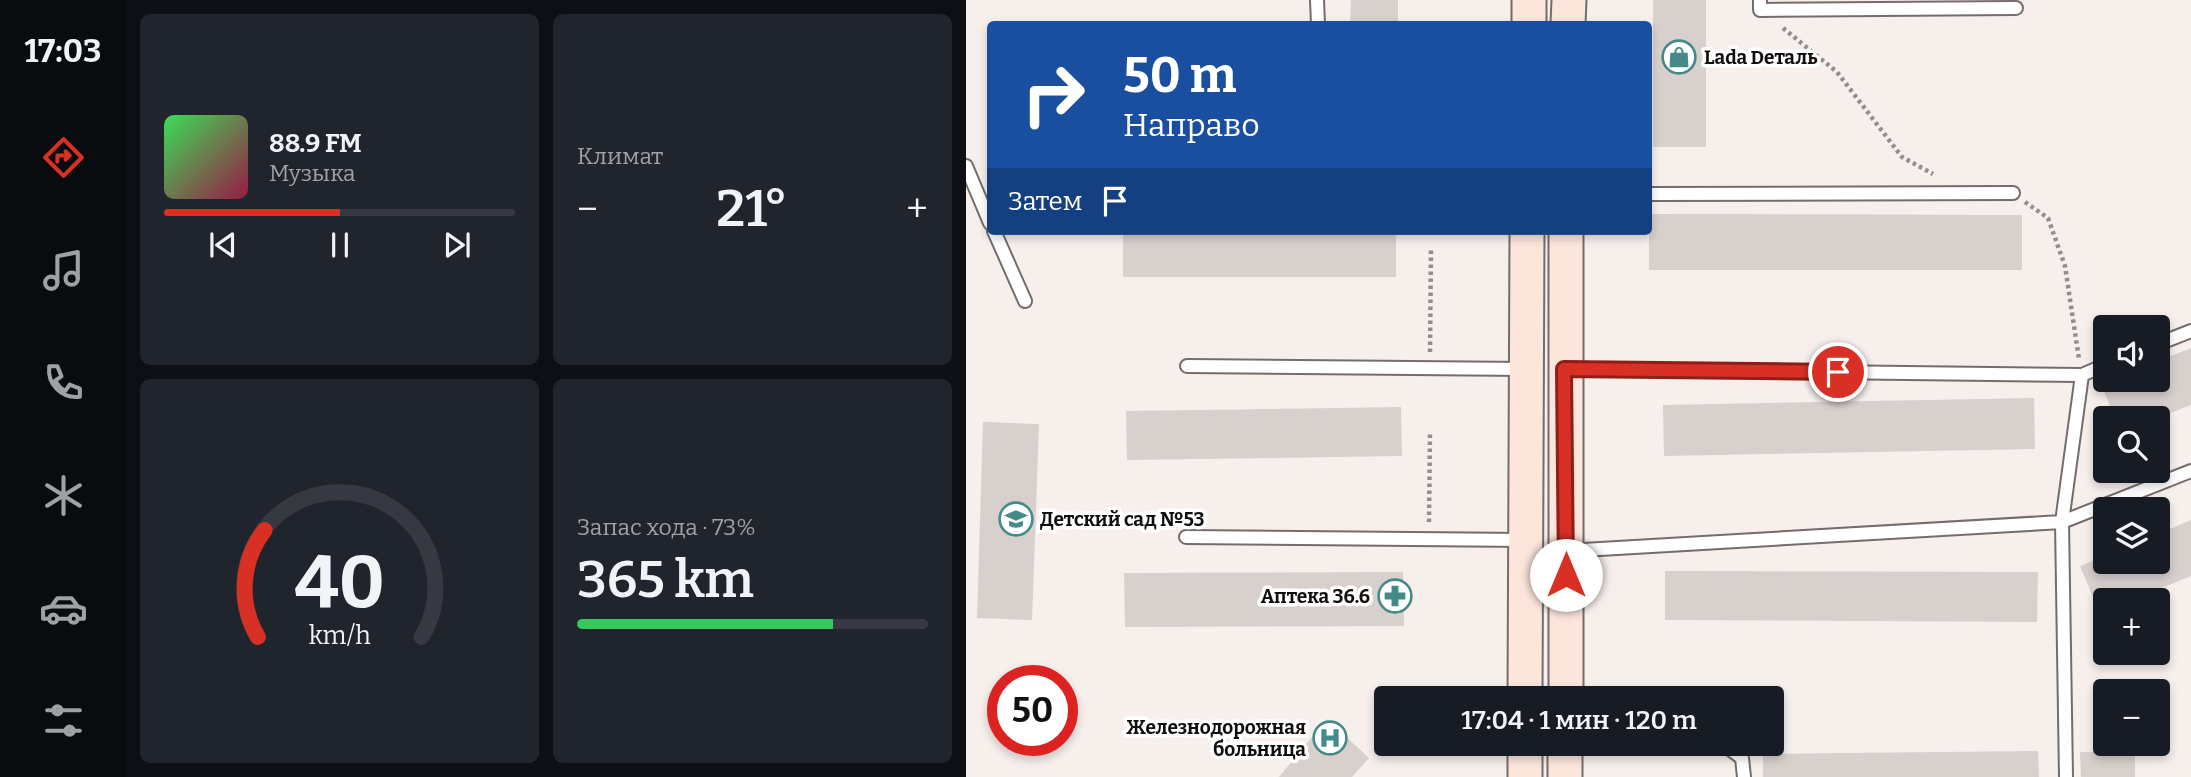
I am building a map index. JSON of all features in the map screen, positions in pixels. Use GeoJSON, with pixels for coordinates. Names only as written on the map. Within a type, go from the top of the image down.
{"type":"FeatureCollection","features":[{"type":"Feature","properties":{"kind":"main road"},"geometry":{"type":"LineString","coordinates":[[1529,0],[1529,21]]}},
{"type":"Feature","properties":{"kind":"main road"},"geometry":{"type":"LineString","coordinates":[[1568,21],[1569,0]]}},
{"type":"Feature","properties":{"kind":"main road"},"geometry":{"type":"LineString","coordinates":[[1525,686],[1527,235]]}},
{"type":"Feature","properties":{"kind":"main road"},"geometry":{"type":"LineString","coordinates":[[1566,235],[1564,369],[1569,686]]}},
{"type":"Feature","properties":{"kind":"main road"},"geometry":{"type":"LineString","coordinates":[[1525,756],[1525,777]]}},
{"type":"Feature","properties":{"kind":"main road"},"geometry":{"type":"LineString","coordinates":[[1565,756],[1565,777]]}},
{"type":"Feature","properties":{"kind":"lane"},"geometry":{"type":"LineString","coordinates":[[1317,0],[1318,21]]}},
{"type":"Feature","properties":{"kind":"lane"},"geometry":{"type":"LineString","coordinates":[[1760,5],[2016,8]]}},
{"type":"Feature","properties":{"kind":"lane"},"geometry":{"type":"LineString","coordinates":[[966,166],[987,216]]}},
{"type":"Feature","properties":{"kind":"lane"},"geometry":{"type":"LineString","coordinates":[[1652,194],[2013,193]]}},
{"type":"Feature","properties":{"kind":"lane"},"geometry":{"type":"LineString","coordinates":[[996,235],[1025,301]]}},
{"type":"Feature","properties":{"kind":"lane"},"geometry":{"type":"LineString","coordinates":[[2170,339],[2191,331]]}},
{"type":"Feature","properties":{"kind":"lane"},"geometry":{"type":"LineString","coordinates":[[1187,366],[1527,369]]}},
{"type":"Feature","properties":{"kind":"lane"},"geometry":{"type":"LineString","coordinates":[[1564,369],[2082,375],[2093,370]]}},
{"type":"Feature","properties":{"kind":"lane"},"geometry":{"type":"LineString","coordinates":[[2066,777],[2062,522],[2082,375]]}},
{"type":"Feature","properties":{"kind":"lane"},"geometry":{"type":"LineString","coordinates":[[1566,551],[2062,522],[2191,471]]}},
{"type":"Feature","properties":{"kind":"lane"},"geometry":{"type":"LineString","coordinates":[[1186,537],[1526,540]]}},
{"type":"Feature","properties":{"kind":"lane"},"geometry":{"type":"LineString","coordinates":[[1739,756],[1742,758],[1744,777]]}},
{"type":"Feature","properties":{"kind":"path"},"geometry":{"type":"LineString","coordinates":[[1760,5],[1837,72],[1902,157],[1964,193]]}},
{"type":"Feature","properties":{"kind":"path"},"geometry":{"type":"LineString","coordinates":[[2013,193],[2048,218],[2065,266],[2082,375]]}},
{"type":"Feature","properties":{"kind":"path"},"geometry":{"type":"LineString","coordinates":[[1430,367],[1431,249]]}},
{"type":"Feature","properties":{"kind":"path"},"geometry":{"type":"LineString","coordinates":[[1429,540],[1430,432]]}},
{"type":"Feature","properties":{"kind":"building"},"geometry":{"type":"Polygon","coordinates":[[[1351,0],[1398,0],[1398,21],[1350,21],[1351,0]]]}},
{"type":"Feature","properties":{"kind":"building"},"geometry":{"type":"Polygon","coordinates":[[[1653,0],[1706,0],[1706,147],[1653,147],[1653,0]]]}},
{"type":"Feature","properties":{"kind":"building"},"geometry":{"type":"Polygon","coordinates":[[[1652,214],[2022,215],[2022,270],[1649,270],[1652,214]]]}},
{"type":"Feature","properties":{"kind":"building"},"geometry":{"type":"Polygon","coordinates":[[[1123,235],[1396,235],[1396,277],[1123,277],[1123,235]]]}},
{"type":"Feature","properties":{"kind":"building"},"geometry":{"type":"Polygon","coordinates":[[[2191,348],[2191,405],[2170,413],[2170,406],[2110,406],[2104,392],[2170,392],[2170,356],[2191,348]]]}},
{"type":"Feature","properties":{"kind":"building"},"geometry":{"type":"Polygon","coordinates":[[[2034,398],[2035,449],[1664,456],[1663,405],[2034,398]]]}},
{"type":"Feature","properties":{"kind":"building"},"geometry":{"type":"Polygon","coordinates":[[[1401,407],[1402,456],[1127,460],[1126,411],[1401,407]]]}},
{"type":"Feature","properties":{"kind":"building"},"geometry":{"type":"Polygon","coordinates":[[[983,422],[1039,424],[1032,620],[977,618],[983,422]]]}},
{"type":"Feature","properties":{"kind":"building"},"geometry":{"type":"Polygon","coordinates":[[[2191,520],[2191,576],[2162,588],[2093,588],[2093,598],[2080,566],[2093,561],[2093,574],[2170,574],[2170,529],[2191,520]]]}},
{"type":"Feature","properties":{"kind":"building"},"geometry":{"type":"Polygon","coordinates":[[[1665,571],[2038,572],[2037,622],[1665,620],[1665,571]]]}},
{"type":"Feature","properties":{"kind":"building"},"geometry":{"type":"Polygon","coordinates":[[[1403,572],[1404,626],[1125,627],[1124,573],[1403,572]]]}},
{"type":"Feature","properties":{"kind":"building","name":"Железнодорожная больница"},"geometry":{"type":"Polygon","coordinates":[[[1327,719],[1369,758],[1352,777],[1279,777],[1327,719]]]}},
{"type":"Feature","properties":{"kind":"building"},"geometry":{"type":"Polygon","coordinates":[[[2038,751],[2039,777],[1763,777],[1763,756],[1784,756],[1784,754],[2038,751]]]}},
{"type":"Feature","properties":{"kind":"building"},"geometry":{"type":"Polygon","coordinates":[[[2080,752],[2093,752],[2093,756],[2135,756],[2135,777],[2081,777],[2080,752]]]}},
{"type":"Feature","properties":{"kind":"place","name":"Lada Dеталь"},"geometry":{"type":"Point","coordinates":[1679,57]}},
{"type":"Feature","properties":{"kind":"place","name":"Детский сад №53"},"geometry":{"type":"Point","coordinates":[1016,519]}},
{"type":"Feature","properties":{"kind":"place","name":"Аптека 36.6"},"geometry":{"type":"Point","coordinates":[1395,596]}},
{"type":"Feature","properties":{"kind":"place","name":"Железнодорожная больница"},"geometry":{"type":"Point","coordinates":[1330,738]}},
{"type":"Feature","properties":{"kind":"route"},"geometry":{"type":"LineString","coordinates":[[1566,575],[1564,369],[1838,372]]}}]}
